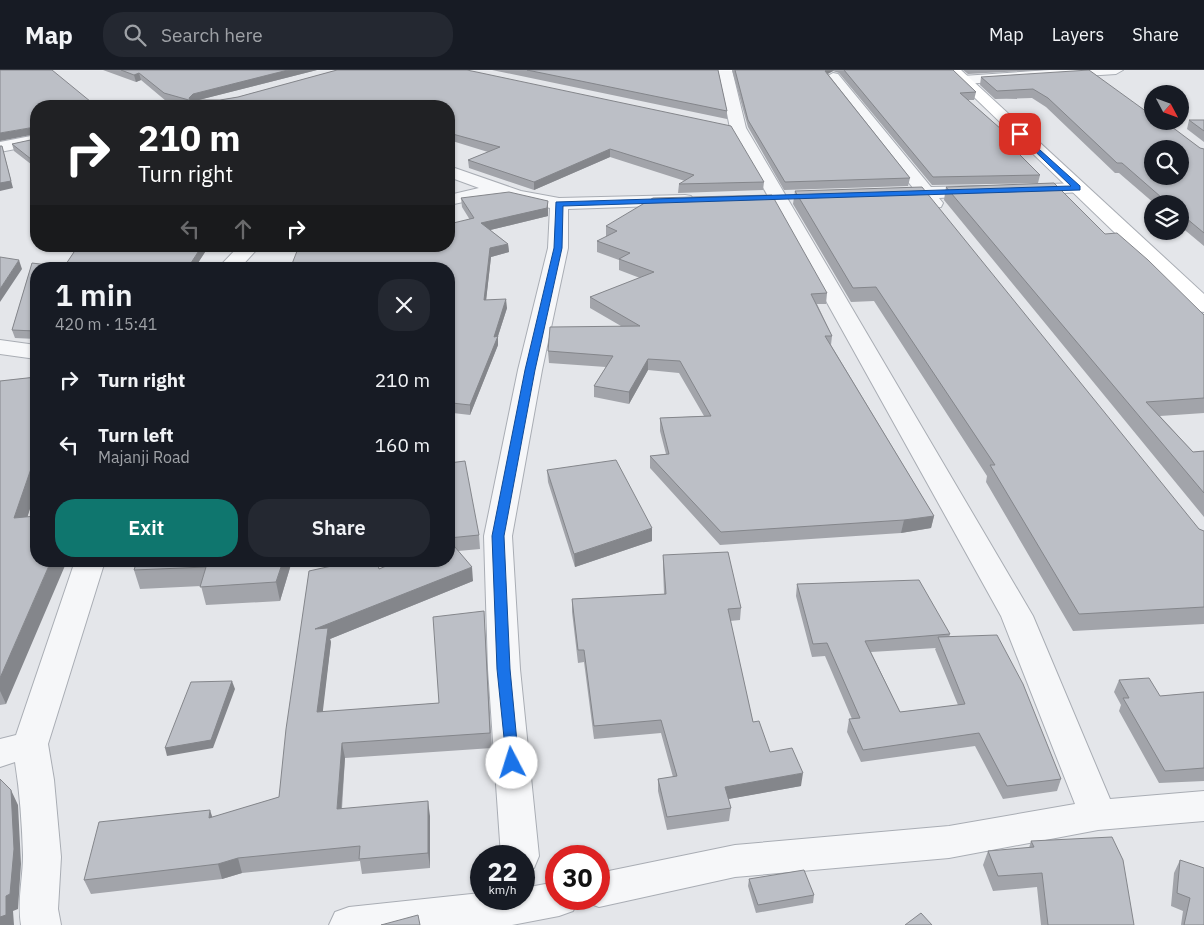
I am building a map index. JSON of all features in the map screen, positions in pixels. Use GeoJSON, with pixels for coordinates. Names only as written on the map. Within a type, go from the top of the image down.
{"type":"FeatureCollection","features":[{"type":"Feature","properties":{"kind":"main road"},"geometry":{"type":"LineString","coordinates":[[958,75],[1204,306]]}},
{"type":"Feature","properties":{"kind":"street"},"geometry":{"type":"LineString","coordinates":[[725,70],[729,126],[776,198],[1017,616],[1098,815]]}},
{"type":"Feature","properties":{"kind":"street"},"geometry":{"type":"LineString","coordinates":[[958,75],[1116,70]]}},
{"type":"Feature","properties":{"kind":"street"},"geometry":{"type":"LineString","coordinates":[[1090,71],[1106,83]]}},
{"type":"Feature","properties":{"kind":"street"},"geometry":{"type":"LineString","coordinates":[[833,77],[944,215]]}},
{"type":"Feature","properties":{"kind":"street"},"geometry":{"type":"LineString","coordinates":[[0,147],[30,141]]}},
{"type":"Feature","properties":{"kind":"street"},"geometry":{"type":"LineString","coordinates":[[455,173],[532,200],[559,204],[707,200]]}},
{"type":"Feature","properties":{"kind":"street"},"geometry":{"type":"LineString","coordinates":[[876,194],[1078,188]]}},
{"type":"Feature","properties":{"kind":"street"},"geometry":{"type":"LineString","coordinates":[[455,199],[500,189]]}},
{"type":"Feature","properties":{"kind":"street"},"geometry":{"type":"LineString","coordinates":[[519,845],[504,669],[498,536],[530,370],[558,248],[559,204]]}},
{"type":"Feature","properties":{"kind":"street"},"geometry":{"type":"LineString","coordinates":[[234,262],[244,252]]}},
{"type":"Feature","properties":{"kind":"street"},"geometry":{"type":"LineString","coordinates":[[0,348],[30,351]]}},
{"type":"Feature","properties":{"kind":"street"},"geometry":{"type":"LineString","coordinates":[[41,925],[38,909],[42,857],[36,780],[15,748],[88,567]]}},
{"type":"Feature","properties":{"kind":"street"},"geometry":{"type":"LineString","coordinates":[[610,888],[735,861],[949,842],[1098,815],[1204,806]]}},
{"type":"Feature","properties":{"kind":"street"},"geometry":{"type":"LineString","coordinates":[[349,925],[536,901]]}},
{"type":"Feature","properties":{"kind":"building"},"geometry":{"type":"Polygon","coordinates":[[[0,70],[52,70],[89,100],[30,100],[30,128],[0,133],[0,70]]]}},
{"type":"Feature","properties":{"kind":"building"},"geometry":{"type":"Polygon","coordinates":[[[121,70],[288,70],[193,94],[189,98],[190,100],[164,93],[139,73],[134,75],[121,70]]]}},
{"type":"Feature","properties":{"kind":"building"},"geometry":{"type":"Polygon","coordinates":[[[337,70],[467,70],[731,126],[764,182],[679,184],[694,175],[610,149],[534,182],[468,160],[500,147],[455,135],[455,100],[220,100],[238,97],[337,70]]]}},
{"type":"Feature","properties":{"kind":"building"},"geometry":{"type":"Polygon","coordinates":[[[527,70],[718,70],[727,111],[527,70]]]}},
{"type":"Feature","properties":{"kind":"building"},"geometry":{"type":"Polygon","coordinates":[[[735,70],[826,70],[910,178],[785,182],[748,120],[735,70]]]}},
{"type":"Feature","properties":{"kind":"building"},"geometry":{"type":"Polygon","coordinates":[[[844,70],[953,70],[976,92],[960,93],[1018,144],[1010,145],[1040,175],[933,177],[844,70]]]}},
{"type":"Feature","properties":{"kind":"building"},"geometry":{"type":"Polygon","coordinates":[[[1089,70],[1144,110],[1144,130],[1176,130],[1204,149],[1204,233],[1189,220],[1189,195],[1159,195],[1147,185],[1189,185],[1189,140],[1144,140],[1144,182],[1122,163],[1117,163],[1048,98],[1033,89],[997,91],[981,77],[1089,70]]]}},
{"type":"Feature","properties":{"kind":"building"},"geometry":{"type":"Polygon","coordinates":[[[1189,120],[1204,120],[1204,131],[1189,120]]]}},
{"type":"Feature","properties":{"kind":"building"},"geometry":{"type":"Polygon","coordinates":[[[30,140],[30,158],[12,144],[30,140]]]}},
{"type":"Feature","properties":{"kind":"building"},"geometry":{"type":"Polygon","coordinates":[[[0,146],[2,146],[11,181],[0,183],[0,146]]]}},
{"type":"Feature","properties":{"kind":"building"},"geometry":{"type":"Polygon","coordinates":[[[1054,183],[1105,234],[1117,233],[1148,260],[1204,315],[1204,398],[1146,402],[1193,452],[1204,451],[1204,493],[946,187],[1054,183]]]}},
{"type":"Feature","properties":{"kind":"building"},"geometry":{"type":"Polygon","coordinates":[[[922,187],[1199,529],[1204,531],[1204,607],[1079,614],[990,465],[995,465],[876,287],[853,288],[795,191],[922,187]]]}},
{"type":"Feature","properties":{"kind":"building"},"geometry":{"type":"Polygon","coordinates":[[[509,192],[548,201],[547,208],[481,223],[508,244],[490,248],[484,300],[506,299],[494,337],[498,336],[470,405],[455,403],[455,262],[293,262],[297,252],[455,252],[455,223],[474,218],[461,198],[509,192]]]}},
{"type":"Feature","properties":{"kind":"building"},"geometry":{"type":"Polygon","coordinates":[[[772,195],[827,293],[811,294],[832,336],[825,336],[934,516],[904,520],[721,532],[650,456],[669,454],[660,418],[711,416],[680,361],[648,359],[629,392],[594,386],[613,356],[548,351],[550,327],[640,326],[590,297],[654,272],[619,259],[630,253],[597,241],[617,231],[606,226],[653,198],[772,195]]]}},
{"type":"Feature","properties":{"kind":"building"},"geometry":{"type":"Polygon","coordinates":[[[74,252],[198,252],[192,262],[67,262],[74,252]]]}},
{"type":"Feature","properties":{"kind":"building"},"geometry":{"type":"Polygon","coordinates":[[[0,257],[19,260],[0,289],[0,257]]]}},
{"type":"Feature","properties":{"kind":"building"},"geometry":{"type":"Polygon","coordinates":[[[30,270],[30,331],[12,330],[30,270]]]}},
{"type":"Feature","properties":{"kind":"building"},"geometry":{"type":"Polygon","coordinates":[[[30,378],[30,472],[14,518],[30,517],[30,567],[48,567],[0,678],[0,381],[30,378]]]}},
{"type":"Feature","properties":{"kind":"building"},"geometry":{"type":"Polygon","coordinates":[[[616,460],[652,528],[574,554],[547,470],[616,460]]]}},
{"type":"Feature","properties":{"kind":"building"},"geometry":{"type":"Polygon","coordinates":[[[465,461],[479,535],[455,537],[455,462],[465,461]]]}},
{"type":"Feature","properties":{"kind":"building"},"geometry":{"type":"Polygon","coordinates":[[[455,547],[472,567],[315,629],[328,628],[317,712],[439,703],[433,617],[484,611],[490,733],[342,743],[337,809],[428,801],[428,853],[359,859],[360,846],[238,858],[218,864],[84,880],[99,822],[210,810],[209,818],[279,797],[286,729],[309,571],[327,567],[378,567],[379,569],[384,567],[455,567],[455,547]]]}},
{"type":"Feature","properties":{"kind":"building"},"geometry":{"type":"Polygon","coordinates":[[[728,552],[741,608],[728,609],[753,722],[759,721],[770,752],[792,748],[803,773],[725,787],[731,808],[667,817],[658,779],[677,776],[661,720],[594,726],[584,650],[578,650],[572,599],[666,594],[663,555],[728,552]]]}},
{"type":"Feature","properties":{"kind":"building"},"geometry":{"type":"Polygon","coordinates":[[[135,567],[206,567],[134,570],[135,567]]]}},
{"type":"Feature","properties":{"kind":"building"},"geometry":{"type":"Polygon","coordinates":[[[206,567],[281,567],[276,582],[200,587],[206,567]]]}},
{"type":"Feature","properties":{"kind":"building"},"geometry":{"type":"Polygon","coordinates":[[[919,580],[950,634],[865,641],[900,712],[965,704],[938,637],[997,635],[1023,684],[1061,779],[1007,786],[979,733],[863,750],[849,719],[860,718],[827,643],[813,644],[797,584],[919,580]]]}},
{"type":"Feature","properties":{"kind":"building"},"geometry":{"type":"Polygon","coordinates":[[[1149,678],[1160,696],[1204,692],[1204,768],[1165,771],[1123,698],[1129,698],[1119,680],[1149,678]]]}},
{"type":"Feature","properties":{"kind":"building"},"geometry":{"type":"Polygon","coordinates":[[[232,681],[211,740],[165,748],[191,682],[232,681]]]}},
{"type":"Feature","properties":{"kind":"building"},"geometry":{"type":"Polygon","coordinates":[[[0,779],[11,790],[14,849],[10,894],[6,896],[6,915],[0,917],[0,779]]]}},
{"type":"Feature","properties":{"kind":"building"},"geometry":{"type":"Polygon","coordinates":[[[1112,837],[1123,860],[1134,925],[1048,925],[1042,873],[998,876],[988,851],[1034,847],[1031,841],[1112,837]]]}},
{"type":"Feature","properties":{"kind":"building"},"geometry":{"type":"Polygon","coordinates":[[[1180,860],[1204,868],[1204,925],[1184,925],[1190,898],[1177,893],[1180,860]]]}},
{"type":"Feature","properties":{"kind":"building"},"geometry":{"type":"Polygon","coordinates":[[[804,870],[814,895],[758,905],[749,879],[804,870]]]}},
{"type":"Feature","properties":{"kind":"building"},"geometry":{"type":"Polygon","coordinates":[[[921,913],[932,925],[905,925],[921,913]]]}},
{"type":"Feature","properties":{"kind":"building"},"geometry":{"type":"Polygon","coordinates":[[[418,915],[420,925],[381,925],[418,915]]]}},
{"type":"Feature","properties":{"kind":"route"},"geometry":{"type":"LineString","coordinates":[[512,763],[504,669],[498,536],[530,370],[558,248],[559,204],[1078,188],[1020,134]]}}]}
